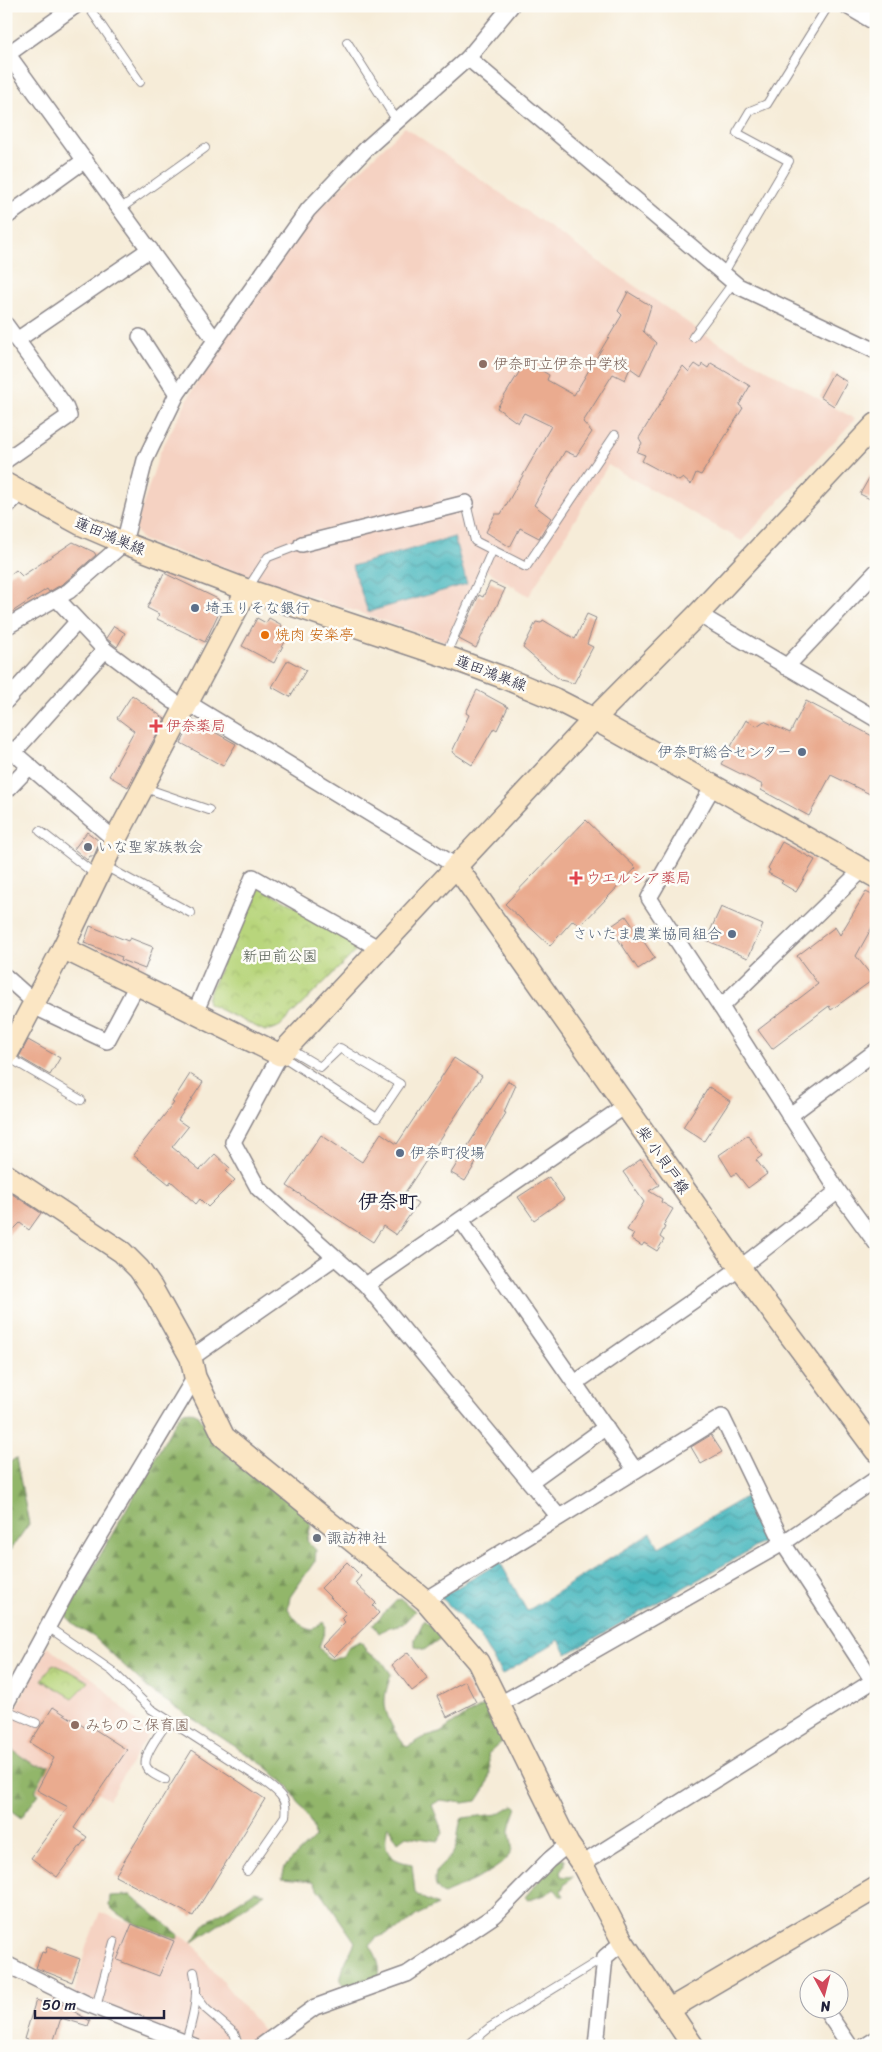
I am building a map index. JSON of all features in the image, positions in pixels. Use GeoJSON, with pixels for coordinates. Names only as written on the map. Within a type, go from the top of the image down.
{"type":"FeatureCollection","features":[{"type":"Feature","properties":{"kind":"street"},"geometry":{"type":"LineString","coordinates":[[75,6],[7,53],[216,340]]}},
{"type":"Feature","properties":{"kind":"street"},"geometry":{"type":"LineString","coordinates":[[6,627],[69,592],[124,543],[145,460],[177,394],[308,210],[368,147],[468,58],[511,6]]}},
{"type":"Feature","properties":{"kind":"street"},"geometry":{"type":"LineString","coordinates":[[846,6],[876,23]]}},
{"type":"Feature","properties":{"kind":"street"},"geometry":{"type":"LineString","coordinates":[[468,58],[738,286],[876,350]]}},
{"type":"Feature","properties":{"kind":"street"},"geometry":{"type":"LineString","coordinates":[[6,217],[85,160]]}},
{"type":"Feature","properties":{"kind":"street"},"geometry":{"type":"LineString","coordinates":[[17,340],[150,249]]}},
{"type":"Feature","properties":{"kind":"street"},"geometry":{"type":"LineString","coordinates":[[6,325],[65,406],[69,416],[6,460]]}},
{"type":"Feature","properties":{"kind":"street"},"geometry":{"type":"LineString","coordinates":[[140,337],[177,394]]}},
{"type":"Feature","properties":{"kind":"street"},"geometry":{"type":"LineString","coordinates":[[559,1517],[366,1285],[258,1188],[233,1142],[283,1051],[594,719],[698,614],[876,424]]}},
{"type":"Feature","properties":{"kind":"street"},"geometry":{"type":"LineString","coordinates":[[6,507],[14,488]]}},
{"type":"Feature","properties":{"kind":"street","name":"蓮田鴻巣線"},"geometry":{"type":"LineString","coordinates":[[14,488],[80,524],[124,543],[247,590],[445,656],[555,699],[869,873]]}},
{"type":"Feature","properties":{"kind":"street"},"geometry":{"type":"LineString","coordinates":[[302,544],[466,503]]}},
{"type":"Feature","properties":{"kind":"street"},"geometry":{"type":"LineString","coordinates":[[786,667],[876,572]]}},
{"type":"Feature","properties":{"kind":"street"},"geometry":{"type":"LineString","coordinates":[[6,1056],[63,948],[115,840],[247,590]]}},
{"type":"Feature","properties":{"kind":"street"},"geometry":{"type":"LineString","coordinates":[[57,599],[105,650],[173,701],[187,705],[456,866]]}},
{"type":"Feature","properties":{"kind":"street"},"geometry":{"type":"LineString","coordinates":[[698,614],[876,719]]}},
{"type":"Feature","properties":{"kind":"street"},"geometry":{"type":"LineString","coordinates":[[6,701],[77,622]]}},
{"type":"Feature","properties":{"kind":"street"},"geometry":{"type":"LineString","coordinates":[[105,650],[10,749],[115,840]]}},
{"type":"Feature","properties":{"kind":"street"},"geometry":{"type":"LineString","coordinates":[[6,791],[30,766]]}},
{"type":"Feature","properties":{"kind":"street"},"geometry":{"type":"LineString","coordinates":[[713,786],[649,898],[838,1191],[876,1243]]}},
{"type":"Feature","properties":{"kind":"street","name":"柴 小貝戸線"},"geometry":{"type":"LineString","coordinates":[[456,866],[740,1268],[876,1451]]}},
{"type":"Feature","properties":{"kind":"street"},"geometry":{"type":"LineString","coordinates":[[721,1007],[869,873]]}},
{"type":"Feature","properties":{"kind":"street"},"geometry":{"type":"LineString","coordinates":[[195,1013],[253,877],[378,948]]}},
{"type":"Feature","properties":{"kind":"street"},"geometry":{"type":"LineString","coordinates":[[63,948],[195,1013],[283,1051]]}},
{"type":"Feature","properties":{"kind":"street"},"geometry":{"type":"LineString","coordinates":[[6,977],[34,1004],[107,1041],[137,985]]}},
{"type":"Feature","properties":{"kind":"street"},"geometry":{"type":"LineString","coordinates":[[789,1116],[876,1051]]}},
{"type":"Feature","properties":{"kind":"street"},"geometry":{"type":"LineString","coordinates":[[366,1285],[625,1106]]}},
{"type":"Feature","properties":{"kind":"street"},"geometry":{"type":"LineString","coordinates":[[7,1178],[122,1252],[139,1269],[152,1288],[193,1367],[224,1437],[425,1600],[478,1662],[568,1844],[582,1864],[623,1942],[693,2046]]}},
{"type":"Feature","properties":{"kind":"street"},"geometry":{"type":"LineString","coordinates":[[575,1383],[740,1268],[838,1191]]}},
{"type":"Feature","properties":{"kind":"street"},"geometry":{"type":"LineString","coordinates":[[461,1220],[636,1470]]}},
{"type":"Feature","properties":{"kind":"street"},"geometry":{"type":"LineString","coordinates":[[6,1704],[193,1367],[334,1258]]}},
{"type":"Feature","properties":{"kind":"street"},"geometry":{"type":"LineString","coordinates":[[425,1600],[722,1417],[782,1543],[873,1680],[582,1864]]}},
{"type":"Feature","properties":{"kind":"street"},"geometry":{"type":"LineString","coordinates":[[530,1482],[606,1428]]}},
{"type":"Feature","properties":{"kind":"street"},"geometry":{"type":"LineString","coordinates":[[500,1704],[782,1543],[876,1479]]}},
{"type":"Feature","properties":{"kind":"street"},"geometry":{"type":"LineString","coordinates":[[261,2046],[315,2007],[407,1974],[496,1915],[548,1860],[568,1844]]}},
{"type":"Feature","properties":{"kind":"street"},"geometry":{"type":"LineString","coordinates":[[668,2010],[876,1888]]}},
{"type":"Feature","properties":{"kind":"street"},"geometry":{"type":"LineString","coordinates":[[596,2046],[605,1956],[623,1942]]}},
{"type":"Feature","properties":{"kind":"street"},"geometry":{"type":"LineString","coordinates":[[6,1964],[96,2007],[190,2044]]}},
{"type":"Feature","properties":{"kind":"street"},"geometry":{"type":"LineString","coordinates":[[833,2020],[850,2046]]}},
{"type":"Feature","properties":{"kind":"street"},"geometry":{"type":"LineString","coordinates":[[865,2046],[876,2039]]}},
{"type":"Feature","properties":{"kind":"lane"},"geometry":{"type":"LineString","coordinates":[[88,6],[140,82]]}},
{"type":"Feature","properties":{"kind":"lane"},"geometry":{"type":"LineString","coordinates":[[693,338],[728,278],[789,161],[737,133],[750,111],[767,104],[828,6]]}},
{"type":"Feature","properties":{"kind":"lane"},"geometry":{"type":"LineString","coordinates":[[347,42],[397,121]]}},
{"type":"Feature","properties":{"kind":"lane"},"geometry":{"type":"LineString","coordinates":[[120,209],[205,148]]}},
{"type":"Feature","properties":{"kind":"lane"},"geometry":{"type":"LineString","coordinates":[[466,503],[475,541],[526,567],[615,435]]}},
{"type":"Feature","properties":{"kind":"lane"},"geometry":{"type":"LineString","coordinates":[[247,590],[268,557],[302,544]]}},
{"type":"Feature","properties":{"kind":"lane"},"geometry":{"type":"LineString","coordinates":[[445,656],[492,551]]}},
{"type":"Feature","properties":{"kind":"lane"},"geometry":{"type":"LineString","coordinates":[[144,787],[209,810]]}},
{"type":"Feature","properties":{"kind":"lane"},"geometry":{"type":"LineString","coordinates":[[40,831],[100,871],[191,912]]}},
{"type":"Feature","properties":{"kind":"lane"},"geometry":{"type":"LineString","coordinates":[[340,1048],[400,1084],[377,1118],[283,1051],[320,1067],[340,1048]]}},
{"type":"Feature","properties":{"kind":"lane"},"geometry":{"type":"LineString","coordinates":[[6,1056],[81,1100]]}},
{"type":"Feature","properties":{"kind":"lane"},"geometry":{"type":"LineString","coordinates":[[48,1627],[112,1671],[151,1709],[282,1794],[287,1806],[285,1816],[247,1871]]}},
{"type":"Feature","properties":{"kind":"lane"},"geometry":{"type":"LineString","coordinates":[[6,1710],[36,1723]]}},
{"type":"Feature","properties":{"kind":"lane"},"geometry":{"type":"LineString","coordinates":[[165,1780],[151,1772],[146,1766],[145,1756],[168,1721]]}},
{"type":"Feature","properties":{"kind":"lane"},"geometry":{"type":"LineString","coordinates":[[96,2007],[114,1942]]}},
{"type":"Feature","properties":{"kind":"lane"},"geometry":{"type":"LineString","coordinates":[[467,2046],[489,2028],[605,1956]]}},
{"type":"Feature","properties":{"kind":"lane"},"geometry":{"type":"LineString","coordinates":[[190,2044],[196,1996],[194,1972]]}},
{"type":"Feature","properties":{"kind":"lane"},"geometry":{"type":"LineString","coordinates":[[196,1996],[206,2009],[234,2033],[237,2042]]}},
{"type":"Feature","properties":{"kind":"shaded area","name":"伊奈町立伊奈中学校"},"geometry":{"type":"Polygon","coordinates":[[[405,127],[707,336],[855,419],[742,541],[608,465],[529,596],[481,567],[447,642],[142,540],[135,529],[160,452],[191,393],[241,310],[318,210],[405,127]]]}},
{"type":"Feature","properties":{"kind":"shaded area","name":"みちのこ保育園"},"geometry":{"type":"Polygon","coordinates":[[[47,1647],[96,1681],[149,1734],[109,1799],[75,1778],[50,1766],[36,1765],[30,1762],[6,1746],[6,1729],[47,1647]]]}},
{"type":"Feature","properties":{"kind":"shaded area"},"geometry":{"type":"Polygon","coordinates":[[[100,1912],[114,1918],[156,1929],[177,1939],[179,1935],[193,1942],[206,1962],[267,2035],[254,2046],[198,2046],[74,1994],[86,1947],[100,1912]]]}},
{"type":"Feature","properties":{"kind":"green space","name":"新田前公園"},"geometry":{"type":"Polygon","coordinates":[[[260,886],[357,942],[359,948],[279,1027],[265,1031],[208,1004],[207,998],[255,889],[260,886]]]}},
{"type":"Feature","properties":{"kind":"green space"},"geometry":{"type":"Polygon","coordinates":[[[190,1411],[197,1414],[214,1438],[244,1470],[304,1509],[311,1525],[307,1541],[316,1550],[315,1561],[290,1597],[288,1609],[298,1622],[308,1629],[312,1630],[323,1622],[326,1627],[319,1647],[332,1660],[343,1656],[349,1646],[361,1641],[367,1652],[382,1661],[391,1674],[386,1691],[385,1707],[392,1726],[403,1743],[407,1747],[423,1738],[440,1733],[455,1722],[489,1703],[505,1739],[488,1754],[489,1779],[477,1801],[463,1803],[440,1800],[432,1805],[443,1833],[438,1841],[406,1836],[398,1842],[388,1826],[386,1848],[388,1852],[397,1860],[412,1864],[415,1893],[438,1905],[417,1915],[401,1928],[376,1938],[370,1945],[378,1961],[379,1979],[346,1988],[340,1981],[344,1965],[355,1942],[313,1881],[282,1878],[285,1866],[315,1837],[314,1828],[289,1787],[265,1766],[152,1692],[94,1637],[77,1627],[66,1616],[177,1419],[182,1412],[190,1411]]]}},
{"type":"Feature","properties":{"kind":"green space"},"geometry":{"type":"Polygon","coordinates":[[[16,1458],[29,1524],[6,1556],[6,1465],[16,1458]]]}},
{"type":"Feature","properties":{"kind":"green space"},"geometry":{"type":"Polygon","coordinates":[[[401,1599],[415,1611],[403,1624],[389,1627],[379,1633],[373,1624],[397,1600],[401,1599]]]}},
{"type":"Feature","properties":{"kind":"green space"},"geometry":{"type":"Polygon","coordinates":[[[424,1620],[442,1637],[424,1650],[415,1646],[415,1639],[424,1620]]]}},
{"type":"Feature","properties":{"kind":"green space"},"geometry":{"type":"Polygon","coordinates":[[[53,1664],[89,1682],[73,1698],[42,1680],[53,1664]]]}},
{"type":"Feature","properties":{"kind":"green space"},"geometry":{"type":"Polygon","coordinates":[[[6,1746],[36,1765],[50,1766],[65,1782],[45,1772],[36,1789],[36,1792],[39,1794],[21,1818],[6,1807],[6,1746]]]}},
{"type":"Feature","properties":{"kind":"green space"},"geometry":{"type":"Polygon","coordinates":[[[513,1805],[517,1807],[511,1827],[512,1849],[509,1856],[502,1863],[472,1881],[444,1894],[440,1891],[435,1884],[436,1873],[455,1849],[462,1818],[498,1814],[513,1805]]]}},
{"type":"Feature","properties":{"kind":"green space"},"geometry":{"type":"Polygon","coordinates":[[[561,1858],[565,1860],[565,1865],[560,1872],[561,1876],[574,1876],[565,1884],[561,1891],[564,1896],[560,1896],[554,1888],[545,1895],[529,1900],[525,1897],[554,1863],[561,1858]]]}},
{"type":"Feature","properties":{"kind":"green space"},"geometry":{"type":"Polygon","coordinates":[[[255,1891],[265,1893],[193,1942],[205,1923],[255,1891]]]}},
{"type":"Feature","properties":{"kind":"green space"},"geometry":{"type":"Polygon","coordinates":[[[131,1895],[179,1935],[177,1939],[132,1922],[109,1906],[110,1896],[131,1895]]]}},
{"type":"Feature","properties":{"kind":"water"},"geometry":{"type":"Polygon","coordinates":[[[454,537],[467,584],[368,612],[352,566],[454,537]]]}},
{"type":"Feature","properties":{"kind":"water"},"geometry":{"type":"Polygon","coordinates":[[[747,1496],[768,1536],[766,1541],[567,1654],[559,1640],[502,1675],[480,1637],[441,1597],[500,1562],[527,1611],[651,1533],[659,1547],[747,1496]]]}},
{"type":"Feature","properties":{"kind":"building"},"geometry":{"type":"Polygon","coordinates":[[[628,292],[651,306],[643,331],[656,343],[640,375],[630,368],[625,380],[613,374],[583,422],[592,432],[576,456],[565,451],[534,505],[551,518],[539,538],[520,528],[510,547],[486,532],[495,514],[501,514],[551,426],[524,413],[518,423],[497,408],[526,361],[549,375],[547,380],[574,395],[622,315],[618,311],[628,292]]]}},
{"type":"Feature","properties":{"kind":"building"},"geometry":{"type":"Polygon","coordinates":[[[711,363],[750,386],[739,405],[743,408],[701,475],[696,473],[691,485],[683,478],[679,481],[642,461],[645,455],[637,452],[642,443],[639,438],[683,366],[689,372],[695,364],[701,368],[702,364],[708,368],[711,363]]]}},
{"type":"Feature","properties":{"kind":"building"},"geometry":{"type":"Polygon","coordinates":[[[833,373],[847,382],[834,406],[820,397],[833,373]]]}},
{"type":"Feature","properties":{"kind":"building"},"geometry":{"type":"Polygon","coordinates":[[[876,466],[876,502],[860,494],[876,466]]]}},
{"type":"Feature","properties":{"kind":"building"},"geometry":{"type":"Polygon","coordinates":[[[73,542],[94,552],[96,555],[64,583],[49,592],[47,589],[6,616],[6,578],[16,570],[22,576],[73,542]]]}},
{"type":"Feature","properties":{"kind":"building"},"geometry":{"type":"Polygon","coordinates":[[[164,573],[218,599],[221,608],[205,642],[157,619],[159,614],[147,608],[164,573]]]}},
{"type":"Feature","properties":{"kind":"building"},"geometry":{"type":"Polygon","coordinates":[[[490,582],[505,589],[476,648],[459,639],[479,595],[483,597],[490,582]]]}},
{"type":"Feature","properties":{"kind":"building"},"geometry":{"type":"Polygon","coordinates":[[[587,614],[596,618],[587,644],[593,647],[574,683],[560,680],[523,648],[536,622],[541,623],[543,620],[575,639],[587,614]]]}},
{"type":"Feature","properties":{"kind":"building"},"geometry":{"type":"Polygon","coordinates":[[[257,618],[266,623],[269,618],[282,625],[280,629],[289,634],[274,663],[242,646],[257,618]]]}},
{"type":"Feature","properties":{"kind":"building"},"geometry":{"type":"Polygon","coordinates":[[[114,626],[125,633],[117,647],[106,638],[114,626]]]}},
{"type":"Feature","properties":{"kind":"building"},"geometry":{"type":"Polygon","coordinates":[[[288,660],[306,670],[290,697],[272,687],[288,660]]]}},
{"type":"Feature","properties":{"kind":"building"},"geometry":{"type":"Polygon","coordinates":[[[477,690],[508,707],[497,730],[494,728],[472,765],[452,752],[469,715],[466,713],[477,690]]]}},
{"type":"Feature","properties":{"kind":"building"},"geometry":{"type":"Polygon","coordinates":[[[132,695],[165,719],[128,787],[109,776],[134,731],[117,718],[132,695]]]}},
{"type":"Feature","properties":{"kind":"building","name":"伊奈町総合センター"},"geometry":{"type":"Polygon","coordinates":[[[806,701],[876,738],[876,797],[831,775],[809,816],[761,790],[763,785],[721,764],[746,720],[757,726],[764,721],[790,733],[806,701]]]}},
{"type":"Feature","properties":{"kind":"building"},"geometry":{"type":"Polygon","coordinates":[[[193,720],[236,744],[223,766],[181,743],[193,720]]]}},
{"type":"Feature","properties":{"kind":"building"},"geometry":{"type":"Polygon","coordinates":[[[586,820],[636,868],[580,926],[573,920],[550,946],[505,904],[586,820]]]}},
{"type":"Feature","properties":{"kind":"building"},"geometry":{"type":"Polygon","coordinates":[[[87,832],[98,840],[98,846],[94,856],[90,856],[87,860],[74,849],[87,832]]]}},
{"type":"Feature","properties":{"kind":"building"},"geometry":{"type":"Polygon","coordinates":[[[782,842],[815,860],[796,892],[781,883],[783,881],[768,873],[770,870],[768,868],[782,842]]]}},
{"type":"Feature","properties":{"kind":"building"},"geometry":{"type":"Polygon","coordinates":[[[866,892],[876,897],[876,920],[856,956],[874,979],[831,1010],[829,1006],[772,1049],[758,1030],[818,984],[797,956],[835,927],[840,935],[866,892]]]}},
{"type":"Feature","properties":{"kind":"building"},"geometry":{"type":"Polygon","coordinates":[[[721,907],[763,925],[748,958],[706,940],[721,907]]]}},
{"type":"Feature","properties":{"kind":"building"},"geometry":{"type":"Polygon","coordinates":[[[626,916],[655,958],[638,969],[610,927],[626,916]]]}},
{"type":"Feature","properties":{"kind":"building"},"geometry":{"type":"Polygon","coordinates":[[[90,926],[128,941],[130,938],[153,947],[145,969],[121,960],[122,957],[84,943],[90,926]]]}},
{"type":"Feature","properties":{"kind":"building"},"geometry":{"type":"Polygon","coordinates":[[[28,1040],[60,1058],[50,1075],[19,1057],[28,1040]]]}},
{"type":"Feature","properties":{"kind":"building","name":"伊奈町役場"},"geometry":{"type":"Polygon","coordinates":[[[454,1058],[482,1076],[404,1194],[418,1203],[396,1235],[383,1226],[373,1242],[287,1186],[321,1135],[362,1162],[381,1133],[397,1144],[454,1058]]]}},
{"type":"Feature","properties":{"kind":"building"},"geometry":{"type":"Polygon","coordinates":[[[190,1074],[203,1082],[178,1120],[188,1127],[172,1147],[200,1170],[215,1154],[230,1168],[226,1172],[235,1180],[208,1207],[200,1199],[196,1204],[171,1181],[169,1184],[133,1155],[174,1103],[172,1102],[190,1074]]]}},
{"type":"Feature","properties":{"kind":"building"},"geometry":{"type":"Polygon","coordinates":[[[508,1081],[516,1085],[504,1112],[506,1113],[465,1181],[451,1173],[508,1081]]]}},
{"type":"Feature","properties":{"kind":"building"},"geometry":{"type":"Polygon","coordinates":[[[709,1087],[730,1101],[704,1141],[683,1127],[709,1087]]]}},
{"type":"Feature","properties":{"kind":"building"},"geometry":{"type":"Polygon","coordinates":[[[748,1135],[762,1156],[756,1160],[767,1174],[748,1188],[736,1173],[732,1176],[719,1155],[748,1135]]]}},
{"type":"Feature","properties":{"kind":"building"},"geometry":{"type":"Polygon","coordinates":[[[641,1159],[659,1185],[649,1191],[662,1199],[661,1202],[673,1209],[663,1226],[665,1227],[660,1237],[664,1240],[657,1251],[644,1243],[642,1246],[631,1239],[634,1234],[627,1230],[644,1202],[623,1172],[641,1159]]]}},
{"type":"Feature","properties":{"kind":"building"},"geometry":{"type":"Polygon","coordinates":[[[549,1177],[564,1199],[534,1220],[518,1197],[549,1177]]]}},
{"type":"Feature","properties":{"kind":"building"},"geometry":{"type":"Polygon","coordinates":[[[6,1190],[41,1213],[29,1230],[20,1223],[6,1237],[6,1190]]]}},
{"type":"Feature","properties":{"kind":"building"},"geometry":{"type":"Polygon","coordinates":[[[711,1435],[722,1452],[701,1464],[691,1447],[711,1435]]]}},
{"type":"Feature","properties":{"kind":"building"},"geometry":{"type":"Polygon","coordinates":[[[347,1562],[361,1576],[355,1583],[376,1603],[373,1606],[379,1613],[334,1657],[322,1646],[345,1622],[341,1618],[346,1613],[321,1588],[347,1562]]]}},
{"type":"Feature","properties":{"kind":"building"},"geometry":{"type":"Polygon","coordinates":[[[408,1652],[428,1679],[412,1691],[392,1665],[408,1652]]]}},
{"type":"Feature","properties":{"kind":"building"},"geometry":{"type":"Polygon","coordinates":[[[465,1681],[476,1702],[447,1717],[437,1696],[465,1681]]]}},
{"type":"Feature","properties":{"kind":"building"},"geometry":{"type":"Polygon","coordinates":[[[53,1707],[86,1728],[88,1725],[127,1750],[74,1828],[87,1837],[57,1877],[31,1858],[68,1807],[37,1790],[54,1758],[30,1743],[53,1707]]]}},
{"type":"Feature","properties":{"kind":"building"},"geometry":{"type":"Polygon","coordinates":[[[192,1750],[265,1799],[193,1916],[115,1876],[192,1750]]]}},
{"type":"Feature","properties":{"kind":"building"},"geometry":{"type":"Polygon","coordinates":[[[132,1924],[174,1941],[159,1976],[117,1960],[132,1924]]]}},
{"type":"Feature","properties":{"kind":"building"},"geometry":{"type":"Polygon","coordinates":[[[47,1947],[80,1959],[72,1982],[36,1968],[42,1952],[45,1953],[47,1947]]]}},
{"type":"Feature","properties":{"kind":"building"},"geometry":{"type":"Polygon","coordinates":[[[53,1999],[90,2021],[88,2026],[61,2018],[53,2043],[46,2041],[44,2045],[24,2039],[36,2000],[51,2005],[53,1999]]]}},
{"type":"Feature","properties":{"kind":"place","name":"伊奈町立伊奈中学校"},"geometry":{"type":"Point","coordinates":[483,364]}},
{"type":"Feature","properties":{"kind":"place","name":"埼玉りそな銀行"},"geometry":{"type":"Point","coordinates":[195,608]}},
{"type":"Feature","properties":{"kind":"place","name":"焼肉 安楽亭"},"geometry":{"type":"Point","coordinates":[265,635]}},
{"type":"Feature","properties":{"kind":"place","name":"伊奈薬局"},"geometry":{"type":"Point","coordinates":[156,726]}},
{"type":"Feature","properties":{"kind":"place","name":"伊奈町総合センター"},"geometry":{"type":"Point","coordinates":[802,752]}},
{"type":"Feature","properties":{"kind":"place","name":"いな聖家族教会"},"geometry":{"type":"Point","coordinates":[88,847]}},
{"type":"Feature","properties":{"kind":"place","name":"ウエルシア薬局"},"geometry":{"type":"Point","coordinates":[576,878]}},
{"type":"Feature","properties":{"kind":"place","name":"さいたま農業協同組合"},"geometry":{"type":"Point","coordinates":[732,934]}},
{"type":"Feature","properties":{"kind":"place","name":"伊奈町役場"},"geometry":{"type":"Point","coordinates":[400,1153]}},
{"type":"Feature","properties":{"kind":"place","name":"諏訪神社"},"geometry":{"type":"Point","coordinates":[317,1538]}},
{"type":"Feature","properties":{"kind":"place","name":"みちのこ保育園"},"geometry":{"type":"Point","coordinates":[75,1725]}},
{"type":"Feature","properties":{"kind":"district","name":"伊奈町"},"geometry":{"type":"Point","coordinates":[388,1201]}}]}
